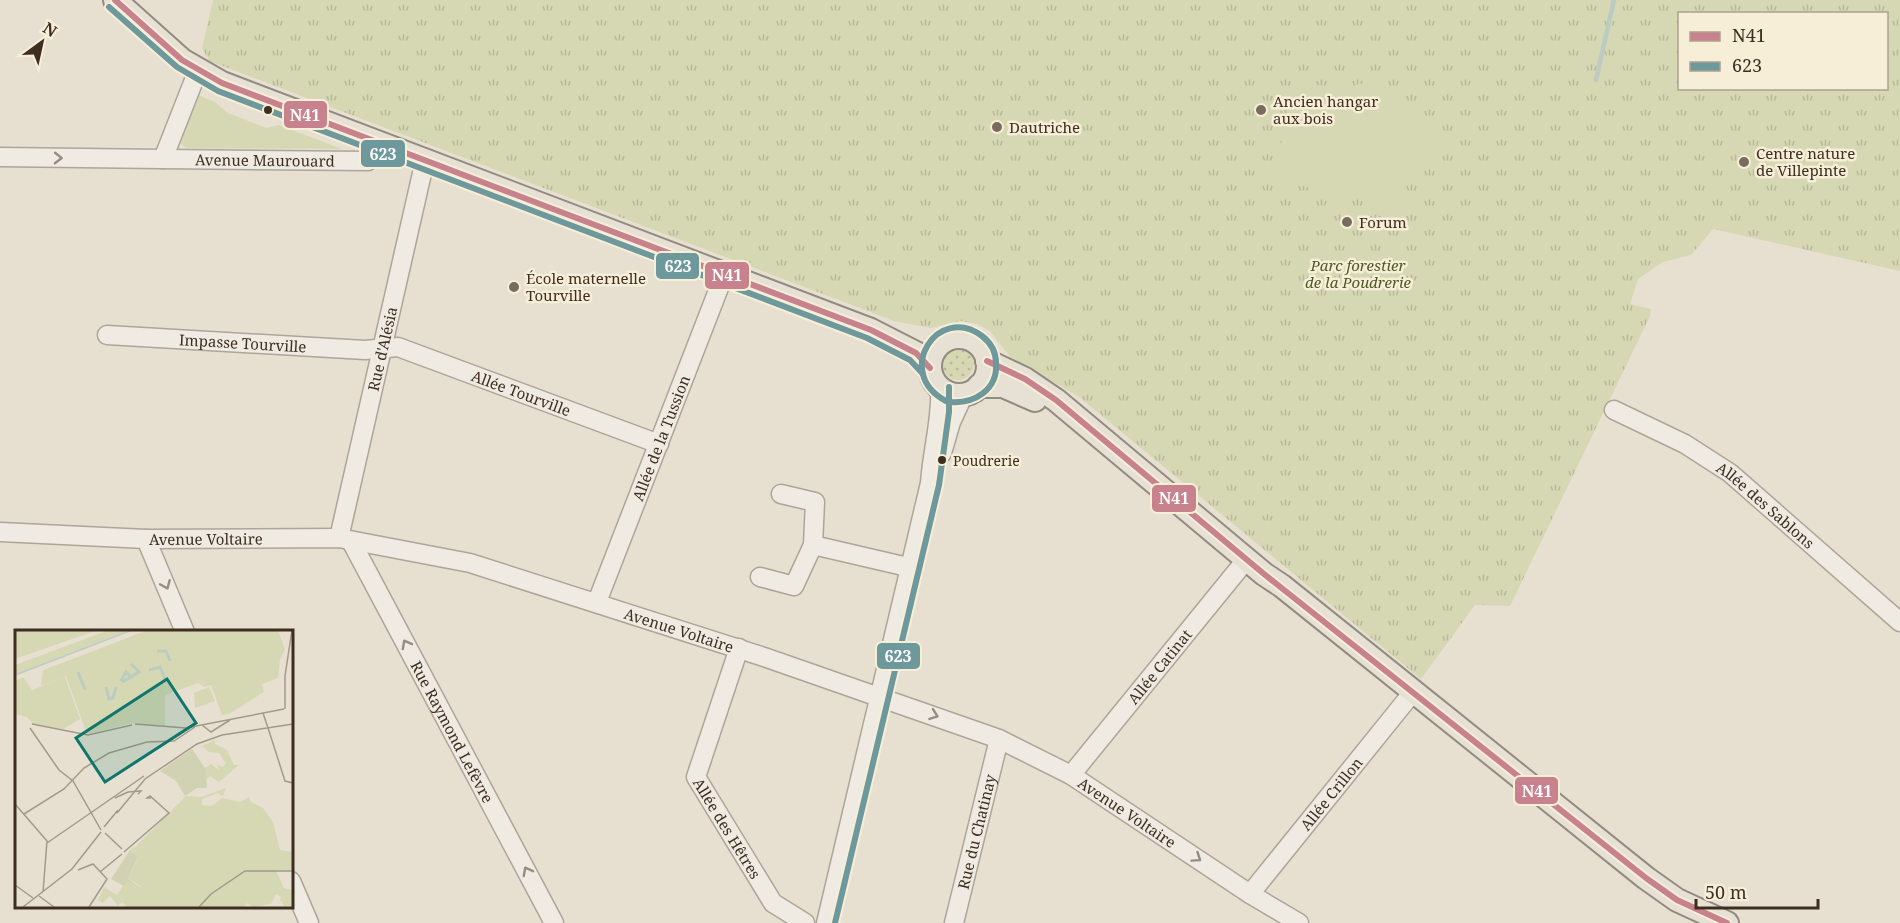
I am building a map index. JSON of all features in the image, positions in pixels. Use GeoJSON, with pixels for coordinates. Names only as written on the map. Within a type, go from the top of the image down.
{"type":"FeatureCollection","features":[{"type":"Feature","properties":{"kind":"main road"},"geometry":{"type":"LineString","coordinates":[[115,0],[182,60],[222,83],[871,330],[916,353],[935,378],[951,393],[990,384],[1015,390],[1088,429]]}},
{"type":"Feature","properties":{"kind":"main road"},"geometry":{"type":"LineString","coordinates":[[871,330],[942,343]]}},
{"type":"Feature","properties":{"kind":"main road"},"geometry":{"type":"LineString","coordinates":[[935,378],[934,350],[942,343],[958,337],[974,341],[981,347],[987,361],[987,372],[972,390]]}},
{"type":"Feature","properties":{"kind":"main road"},"geometry":{"type":"LineString","coordinates":[[987,361],[1040,388],[1246,560],[1661,889],[1706,915],[1727,923]]}},
{"type":"Feature","properties":{"kind":"street"},"geometry":{"type":"LineString","coordinates":[[163,159],[198,70]]}},
{"type":"Feature","properties":{"kind":"street","name":"Avenue Maurouard"},"geometry":{"type":"LineString","coordinates":[[0,157],[368,160]]}},
{"type":"Feature","properties":{"kind":"street","name":"Rue d'Alésia"},"geometry":{"type":"LineString","coordinates":[[345,540],[381,348],[425,160]]}},
{"type":"Feature","properties":{"kind":"street","name":"Allée de la Tussion"},"geometry":{"type":"LineString","coordinates":[[597,602],[724,275]]}},
{"type":"Feature","properties":{"kind":"street","name":"Impasse Tourville"},"geometry":{"type":"LineString","coordinates":[[107,335],[365,350],[381,348]]}},
{"type":"Feature","properties":{"kind":"street","name":"Allée Tourville"},"geometry":{"type":"LineString","coordinates":[[381,348],[398,347],[410,351],[659,444]]}},
{"type":"Feature","properties":{"kind":"street"},"geometry":{"type":"LineString","coordinates":[[930,483],[932,454],[941,403],[935,378]]}},
{"type":"Feature","properties":{"kind":"street"},"geometry":{"type":"LineString","coordinates":[[826,923],[879,695],[912,567],[930,483],[951,422],[972,390]]}},
{"type":"Feature","properties":{"kind":"street","name":"Allée des Sablons"},"geometry":{"type":"LineString","coordinates":[[1614,410],[1685,444],[1730,473],[1900,622]]}},
{"type":"Feature","properties":{"kind":"street"},"geometry":{"type":"LineString","coordinates":[[760,577],[794,586],[813,545],[815,502],[781,494]]}},
{"type":"Feature","properties":{"kind":"street","name":"Avenue Voltaire"},"geometry":{"type":"LineString","coordinates":[[0,532],[146,539],[345,540],[470,563],[739,648],[879,695],[999,739],[1071,775],[1250,894],[1299,923]]}},
{"type":"Feature","properties":{"kind":"street"},"geometry":{"type":"LineString","coordinates":[[146,539],[184,630]]}},
{"type":"Feature","properties":{"kind":"street","name":"Rue Raymond Lefèvre"},"geometry":{"type":"LineString","coordinates":[[345,540],[554,923]]}},
{"type":"Feature","properties":{"kind":"street"},"geometry":{"type":"LineString","coordinates":[[813,545],[912,567]]}},
{"type":"Feature","properties":{"kind":"street","name":"Allée Catinat"},"geometry":{"type":"LineString","coordinates":[[1071,775],[1246,560]]}},
{"type":"Feature","properties":{"kind":"street","name":"Allée des Hêtres"},"geometry":{"type":"LineString","coordinates":[[739,648],[696,777],[773,903],[805,923]]}},
{"type":"Feature","properties":{"kind":"street","name":"Allée Crillon"},"geometry":{"type":"LineString","coordinates":[[1250,894],[1413,693]]}},
{"type":"Feature","properties":{"kind":"street","name":"Rue du Chatinay"},"geometry":{"type":"LineString","coordinates":[[954,923],[999,739]]}},
{"type":"Feature","properties":{"kind":"street"},"geometry":{"type":"LineString","coordinates":[[292,884],[309,923]]}},
{"type":"Feature","properties":{"kind":"green space","name":"Parc forestier de la Poudrerie"},"geometry":{"type":"Polygon","coordinates":[[[213,0],[1900,0],[1900,271],[1713,229],[1691,255],[1663,262],[1638,279],[1630,304],[1651,309],[1650,316],[1510,606],[1475,605],[1421,679],[1078,396],[1010,357],[990,331],[977,324],[961,321],[930,328],[894,321],[209,61],[202,48],[213,0]]]}},
{"type":"Feature","properties":{"kind":"green space"},"geometry":{"type":"Polygon","coordinates":[[[1372,83],[1392,89],[1409,103],[1425,124],[1443,162],[1442,182],[1433,168],[1424,165],[1409,167],[1399,176],[1396,183],[1398,200],[1416,212],[1290,183],[1283,178],[1280,171],[1279,156],[1288,113],[1292,102],[1304,87],[1323,86],[1336,93],[1359,84],[1372,83]]]}},
{"type":"Feature","properties":{"kind":"green space"},"geometry":{"type":"Polygon","coordinates":[[[198,95],[215,102],[228,113],[266,128],[279,125],[342,149],[186,148],[179,142],[198,95]]]}},
{"type":"Feature","properties":{"kind":"green space"},"geometry":{"type":"Polygon","coordinates":[[[958,348],[969,353],[974,364],[969,375],[958,380],[947,375],[942,364],[947,353],[958,348]]]}},
{"type":"Feature","properties":{"kind":"waterway"},"geometry":{"type":"LineString","coordinates":[[1596,80],[1614,0]]}},
{"type":"Feature","properties":{"kind":"transit line","name":"N41"},"geometry":{"type":"LineString","coordinates":[[115,0],[182,60],[222,83],[871,330],[916,353],[930,368]]}},
{"type":"Feature","properties":{"kind":"transit line","name":"623"},"geometry":{"type":"LineString","coordinates":[[109,7],[177,67],[218,91],[867,338],[910,360],[923,374]]}},
{"type":"Feature","properties":{"kind":"transit line","name":"623"},"geometry":{"type":"LineString","coordinates":[[946,401],[930,389],[923,374],[922,359],[928,345],[937,334],[951,328],[966,328],[982,336],[990,345],[995,355],[996,373],[989,388],[976,398],[950,402]]}},
{"type":"Feature","properties":{"kind":"transit line","name":"N41"},"geometry":{"type":"LineString","coordinates":[[987,361],[1025,379],[1056,400],[1264,574],[1646,878],[1677,900],[1727,923]]}},
{"type":"Feature","properties":{"kind":"transit line","name":"623"},"geometry":{"type":"LineString","coordinates":[[835,923],[939,485],[949,412],[949,387]]}},
{"type":"Feature","properties":{"kind":"place","name":"Ancien hangar aux bois"},"geometry":{"type":"Point","coordinates":[1261,110]}},
{"type":"Feature","properties":{"kind":"place","name":"Dautriche"},"geometry":{"type":"Point","coordinates":[997,127]}},
{"type":"Feature","properties":{"kind":"place","name":"Centre nature de Villepinte"},"geometry":{"type":"Point","coordinates":[1744,162]}},
{"type":"Feature","properties":{"kind":"place","name":"Forum"},"geometry":{"type":"Point","coordinates":[1347,222]}},
{"type":"Feature","properties":{"kind":"place","name":"École maternelle Tourville"},"geometry":{"type":"Point","coordinates":[514,287]}},
{"type":"Feature","properties":{"kind":"place","name":"Poudrerie"},"geometry":{"type":"Point","coordinates":[942,460]}}]}
